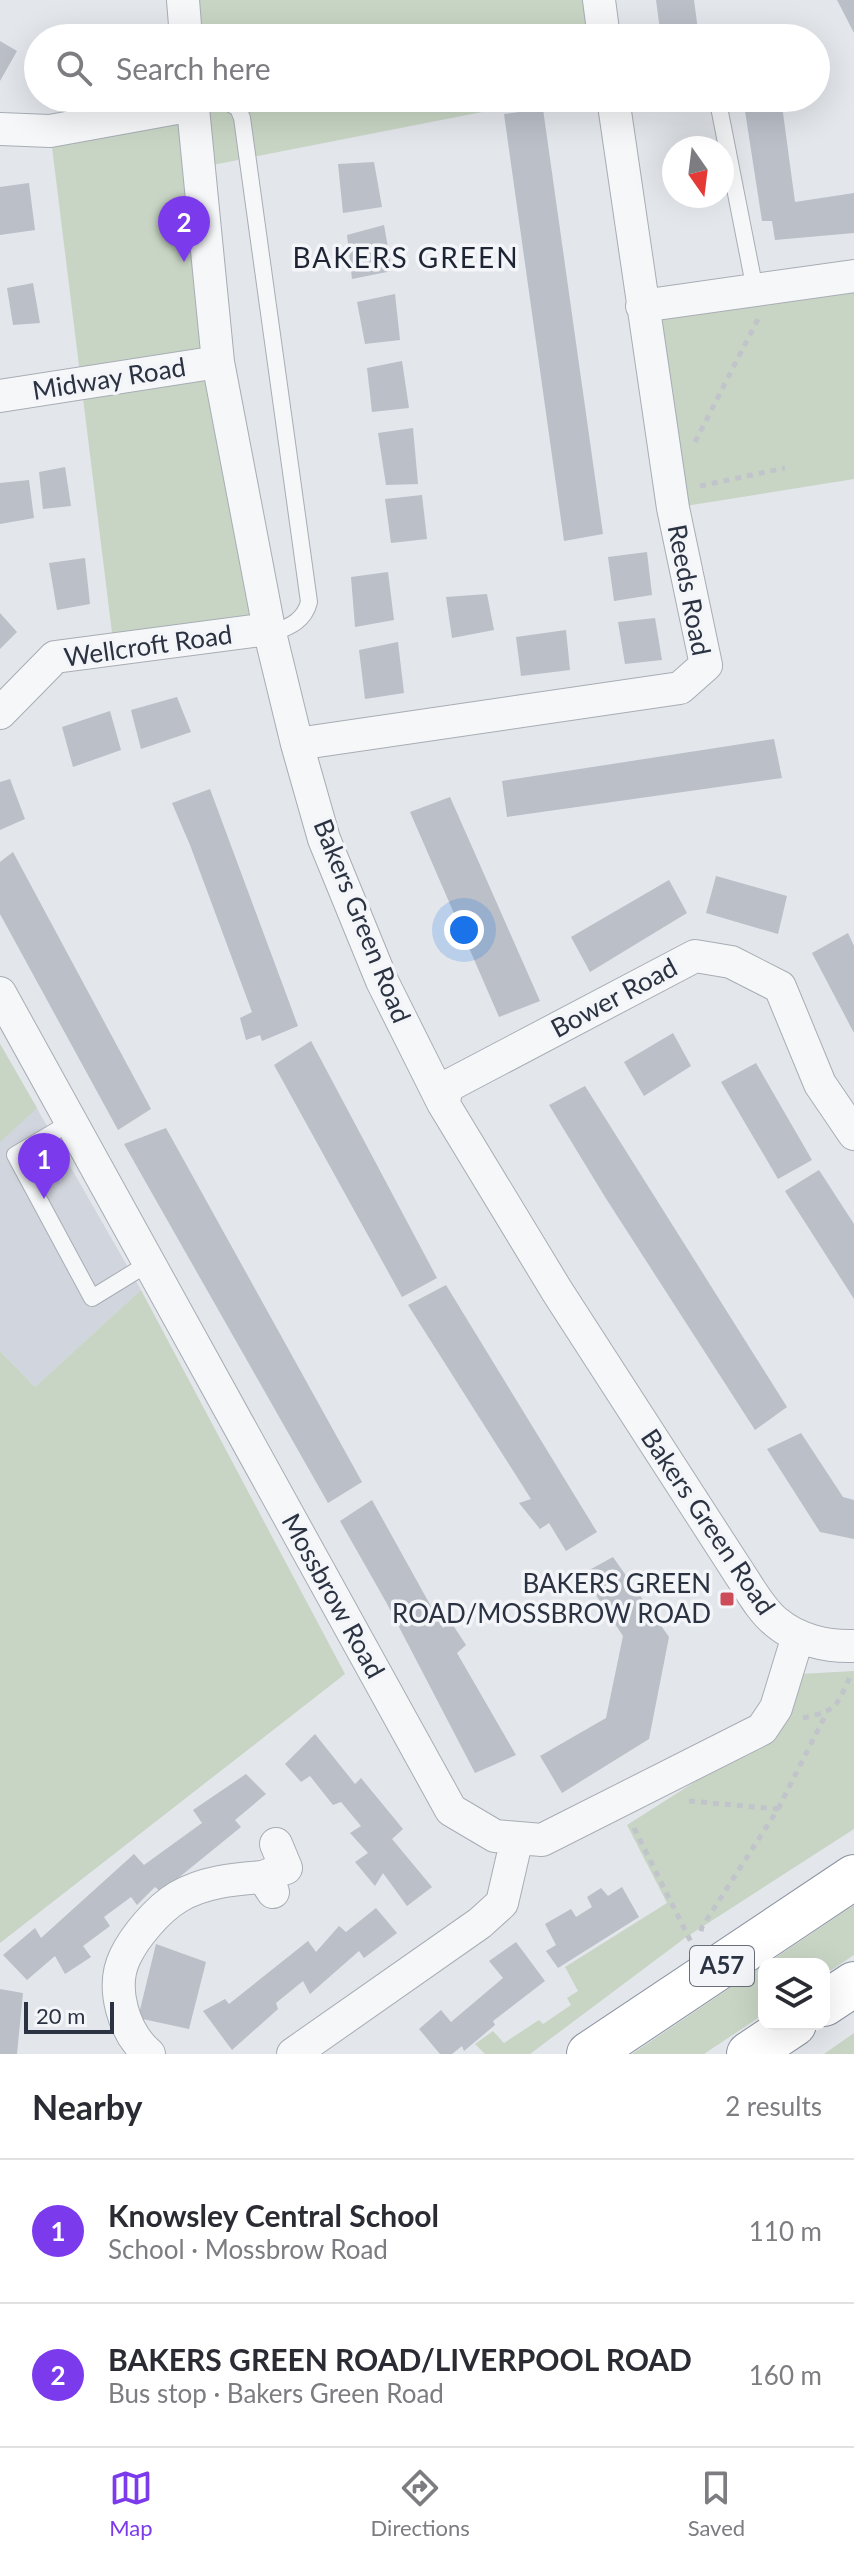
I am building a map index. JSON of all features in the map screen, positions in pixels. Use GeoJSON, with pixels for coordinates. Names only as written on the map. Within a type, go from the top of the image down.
{"type":"FeatureCollection","features":[{"type":"Feature","properties":{"kind":"highway","name":"A57"},"geometry":{"type":"LineString","coordinates":[[589,2054],[854,1877]]}},
{"type":"Feature","properties":{"kind":"highway"},"geometry":{"type":"LineString","coordinates":[[830,2000],[854,1984]]}},
{"type":"Feature","properties":{"kind":"highway"},"geometry":{"type":"LineString","coordinates":[[749,2054],[785,2030]]}},
{"type":"Feature","properties":{"kind":"street"},"geometry":{"type":"LineString","coordinates":[[183,0],[185,24]]}},
{"type":"Feature","properties":{"kind":"street"},"geometry":{"type":"LineString","coordinates":[[599,0],[602,24]]}},
{"type":"Feature","properties":{"kind":"street"},"geometry":{"type":"LineString","coordinates":[[0,129],[50,131],[143,112]]}},
{"type":"Feature","properties":{"kind":"street","name":"Bakers Green Road"},"geometry":{"type":"LineString","coordinates":[[193,112],[218,362],[270,632],[324,839],[382,981],[443,1103],[557,1291],[741,1576],[774,1621],[798,1636]]}},
{"type":"Feature","properties":{"kind":"street","name":"Reeds Road"},"geometry":{"type":"LineString","coordinates":[[297,744],[680,688],[706,665],[670,492],[615,112]]}},
{"type":"Feature","properties":{"kind":"street"},"geometry":{"type":"LineString","coordinates":[[642,306],[854,276]]}},
{"type":"Feature","properties":{"kind":"street","name":"Midway Road"},"geometry":{"type":"LineString","coordinates":[[0,396],[218,362]]}},
{"type":"Feature","properties":{"kind":"street","name":"Wellcroft Road"},"geometry":{"type":"LineString","coordinates":[[0,713],[55,657],[270,632]]}},
{"type":"Feature","properties":{"kind":"street","name":"Bower Road"},"geometry":{"type":"LineString","coordinates":[[443,1103],[448,1086],[695,956],[731,962],[780,987],[820,1084],[854,1134]]}},
{"type":"Feature","properties":{"kind":"street","name":"Mossbrow Road"},"geometry":{"type":"LineString","coordinates":[[0,993],[451,1810],[495,1836],[542,1840],[762,1729],[767,1721]]}},
{"type":"Feature","properties":{"kind":"street"},"geometry":{"type":"LineString","coordinates":[[767,1721],[776,1708],[798,1636],[836,1647],[854,1646]]}},
{"type":"Feature","properties":{"kind":"street"},"geometry":{"type":"LineString","coordinates":[[293,2054],[497,1909],[502,1903],[517,1838]]}},
{"type":"Feature","properties":{"kind":"street"},"geometry":{"type":"LineString","coordinates":[[149,2054],[125,2021],[120,1979],[124,1959],[150,1922],[176,1898],[208,1885],[268,1885],[286,1868],[276,1844]]}},
{"type":"Feature","properties":{"kind":"lane"},"geometry":{"type":"LineString","coordinates":[[240,112],[309,602],[307,610],[296,623],[270,632]]}},
{"type":"Feature","properties":{"kind":"lane"},"geometry":{"type":"LineString","coordinates":[[720,112],[764,288]]}},
{"type":"Feature","properties":{"kind":"lane"},"geometry":{"type":"LineString","coordinates":[[71,1122],[15,1155],[92,1298],[149,1263]]}},
{"type":"Feature","properties":{"kind":"path"},"geometry":{"type":"LineString","coordinates":[[670,492],[764,288]]}},
{"type":"Feature","properties":{"kind":"path"},"geometry":{"type":"LineString","coordinates":[[670,492],[785,468]]}},
{"type":"Feature","properties":{"kind":"path"},"geometry":{"type":"LineString","coordinates":[[767,1721],[780,1723],[826,1713],[836,1707],[854,1667]]}},
{"type":"Feature","properties":{"kind":"path"},"geometry":{"type":"LineString","coordinates":[[621,1801],[696,1952],[702,1927],[778,1809],[826,1713]]}},
{"type":"Feature","properties":{"kind":"path"},"geometry":{"type":"LineString","coordinates":[[663,1779],[674,1796],[683,1800],[778,1809]]}},
{"type":"Feature","properties":{"kind":"shaded area"},"geometry":{"type":"Polygon","coordinates":[[[0,1044],[141,1290],[35,1387],[0,1351],[0,1044]]]}},
{"type":"Feature","properties":{"kind":"green space"},"geometry":{"type":"Polygon","coordinates":[[[183,0],[599,0],[602,24],[185,24],[183,0]]]}},
{"type":"Feature","properties":{"kind":"green space"},"geometry":{"type":"Polygon","coordinates":[[[132,112],[482,112],[202,167],[269,629],[114,649],[50,131],[132,112]]]}},
{"type":"Feature","properties":{"kind":"green space"},"geometry":{"type":"Polygon","coordinates":[[[854,276],[854,479],[673,508],[642,306],[854,276]]]}},
{"type":"Feature","properties":{"kind":"green space"},"geometry":{"type":"Polygon","coordinates":[[[0,1044],[37,1108],[0,1142],[0,1044]]]}},
{"type":"Feature","properties":{"kind":"green space"},"geometry":{"type":"Polygon","coordinates":[[[141,1290],[345,1674],[0,1943],[0,1351],[35,1387],[141,1290]]]}},
{"type":"Feature","properties":{"kind":"green space"},"geometry":{"type":"Polygon","coordinates":[[[854,1671],[854,1829],[685,1938],[530,2054],[485,2054],[475,2044],[493,2031],[504,2043],[539,2020],[543,2024],[571,2005],[567,1998],[578,1991],[565,1967],[667,1903],[627,1825],[778,1729],[800,1674],[854,1671]]]}},
{"type":"Feature","properties":{"kind":"green space"},"geometry":{"type":"Polygon","coordinates":[[[854,1905],[854,1955],[830,1971],[830,1958],[775,1958],[854,1905]]]}},
{"type":"Feature","properties":{"kind":"green space"},"geometry":{"type":"Polygon","coordinates":[[[758,1969],[758,2018],[704,2054],[632,2054],[758,1969]]]}},
{"type":"Feature","properties":{"kind":"green space"},"geometry":{"type":"Polygon","coordinates":[[[854,2033],[854,2054],[824,2054],[854,2033]]]}},
{"type":"Feature","properties":{"kind":"building"},"geometry":{"type":"Polygon","coordinates":[[[656,0],[694,0],[697,24],[659,24],[656,0]]]}},
{"type":"Feature","properties":{"kind":"building"},"geometry":{"type":"Polygon","coordinates":[[[837,0],[854,0],[854,33],[837,0]]]}},
{"type":"Feature","properties":{"kind":"building"},"geometry":{"type":"Polygon","coordinates":[[[0,41],[17,51],[0,81],[0,41]]]}},
{"type":"Feature","properties":{"kind":"building"},"geometry":{"type":"Polygon","coordinates":[[[543,112],[603,534],[564,541],[504,114],[543,112]]]}},
{"type":"Feature","properties":{"kind":"building"},"geometry":{"type":"Polygon","coordinates":[[[745,112],[783,112],[795,202],[854,193],[854,233],[775,240],[772,221],[762,221],[745,112]]]}},
{"type":"Feature","properties":{"kind":"building"},"geometry":{"type":"Polygon","coordinates":[[[374,162],[382,207],[343,213],[338,164],[374,162]]]}},
{"type":"Feature","properties":{"kind":"building"},"geometry":{"type":"Polygon","coordinates":[[[29,183],[35,230],[0,235],[0,187],[29,183]]]}},
{"type":"Feature","properties":{"kind":"building"},"geometry":{"type":"Polygon","coordinates":[[[384,225],[392,271],[352,279],[347,235],[384,225]]]}},
{"type":"Feature","properties":{"kind":"building"},"geometry":{"type":"Polygon","coordinates":[[[33,283],[40,323],[13,325],[7,288],[33,283]]]}},
{"type":"Feature","properties":{"kind":"building"},"geometry":{"type":"Polygon","coordinates":[[[395,294],[400,340],[365,344],[357,302],[395,294]]]}},
{"type":"Feature","properties":{"kind":"building"},"geometry":{"type":"Polygon","coordinates":[[[402,361],[409,408],[372,412],[367,368],[402,361]]]}},
{"type":"Feature","properties":{"kind":"building"},"geometry":{"type":"Polygon","coordinates":[[[413,428],[418,484],[386,485],[378,433],[413,428]]]}},
{"type":"Feature","properties":{"kind":"building"},"geometry":{"type":"Polygon","coordinates":[[[65,467],[71,506],[43,509],[39,472],[65,467]]]}},
{"type":"Feature","properties":{"kind":"building"},"geometry":{"type":"Polygon","coordinates":[[[29,480],[34,518],[0,524],[0,483],[29,480]]]}},
{"type":"Feature","properties":{"kind":"building"},"geometry":{"type":"Polygon","coordinates":[[[422,495],[427,539],[391,543],[385,499],[422,495]]]}},
{"type":"Feature","properties":{"kind":"building"},"geometry":{"type":"Polygon","coordinates":[[[647,552],[652,595],[614,601],[608,557],[647,552]]]}},
{"type":"Feature","properties":{"kind":"building"},"geometry":{"type":"Polygon","coordinates":[[[85,558],[90,604],[57,610],[49,563],[85,558]]]}},
{"type":"Feature","properties":{"kind":"building"},"geometry":{"type":"Polygon","coordinates":[[[388,572],[394,620],[355,627],[351,577],[388,572]]]}},
{"type":"Feature","properties":{"kind":"building"},"geometry":{"type":"Polygon","coordinates":[[[487,594],[494,630],[452,638],[446,597],[487,594]]]}},
{"type":"Feature","properties":{"kind":"building"},"geometry":{"type":"Polygon","coordinates":[[[0,613],[17,632],[0,649],[0,613]]]}},
{"type":"Feature","properties":{"kind":"building"},"geometry":{"type":"Polygon","coordinates":[[[655,618],[662,660],[625,664],[618,622],[655,618]]]}},
{"type":"Feature","properties":{"kind":"building"},"geometry":{"type":"Polygon","coordinates":[[[566,630],[570,670],[521,676],[516,637],[566,630]]]}},
{"type":"Feature","properties":{"kind":"building"},"geometry":{"type":"Polygon","coordinates":[[[398,642],[404,693],[365,699],[359,650],[398,642]]]}},
{"type":"Feature","properties":{"kind":"building"},"geometry":{"type":"Polygon","coordinates":[[[177,697],[191,732],[141,749],[131,710],[177,697]]]}},
{"type":"Feature","properties":{"kind":"building"},"geometry":{"type":"Polygon","coordinates":[[[110,711],[121,750],[73,767],[62,727],[110,711]]]}},
{"type":"Feature","properties":{"kind":"building"},"geometry":{"type":"Polygon","coordinates":[[[774,739],[782,778],[507,817],[502,781],[774,739]]]}},
{"type":"Feature","properties":{"kind":"building"},"geometry":{"type":"Polygon","coordinates":[[[10,779],[25,819],[0,830],[0,782],[10,779]]]}},
{"type":"Feature","properties":{"kind":"building"},"geometry":{"type":"Polygon","coordinates":[[[210,789],[298,1026],[262,1041],[260,1035],[246,1040],[240,1018],[252,1012],[172,803],[210,789]]]}},
{"type":"Feature","properties":{"kind":"building"},"geometry":{"type":"Polygon","coordinates":[[[450,797],[540,1001],[499,1017],[410,812],[450,797]]]}},
{"type":"Feature","properties":{"kind":"building"},"geometry":{"type":"Polygon","coordinates":[[[13,852],[151,1109],[118,1130],[0,914],[0,862],[13,852]]]}},
{"type":"Feature","properties":{"kind":"building"},"geometry":{"type":"Polygon","coordinates":[[[716,876],[787,896],[778,934],[706,913],[716,876]]]}},
{"type":"Feature","properties":{"kind":"building"},"geometry":{"type":"Polygon","coordinates":[[[669,880],[687,913],[590,972],[571,937],[669,880]]]}},
{"type":"Feature","properties":{"kind":"building"},"geometry":{"type":"Polygon","coordinates":[[[848,933],[854,946],[854,1033],[812,953],[848,933]]]}},
{"type":"Feature","properties":{"kind":"building"},"geometry":{"type":"Polygon","coordinates":[[[673,1033],[691,1066],[644,1096],[624,1062],[673,1033]]]}},
{"type":"Feature","properties":{"kind":"building"},"geometry":{"type":"Polygon","coordinates":[[[311,1041],[437,1278],[402,1297],[274,1065],[311,1041]]]}},
{"type":"Feature","properties":{"kind":"building"},"geometry":{"type":"Polygon","coordinates":[[[756,1063],[812,1160],[778,1179],[721,1082],[756,1063]]]}},
{"type":"Feature","properties":{"kind":"building"},"geometry":{"type":"Polygon","coordinates":[[[585,1086],[787,1407],[755,1430],[549,1105],[585,1086]]]}},
{"type":"Feature","properties":{"kind":"building"},"geometry":{"type":"Polygon","coordinates":[[[166,1128],[362,1482],[328,1503],[124,1144],[166,1128]]]}},
{"type":"Feature","properties":{"kind":"building"},"geometry":{"type":"Polygon","coordinates":[[[819,1170],[854,1224],[854,1299],[785,1191],[819,1170]]]}},
{"type":"Feature","properties":{"kind":"building"},"geometry":{"type":"Polygon","coordinates":[[[446,1285],[597,1532],[566,1551],[549,1523],[540,1529],[519,1503],[531,1499],[408,1305],[446,1285]]]}},
{"type":"Feature","properties":{"kind":"building"},"geometry":{"type":"Polygon","coordinates":[[[801,1433],[843,1497],[854,1500],[854,1539],[820,1532],[767,1449],[801,1433]]]}},
{"type":"Feature","properties":{"kind":"building"},"geometry":{"type":"Polygon","coordinates":[[[372,1500],[443,1628],[451,1622],[466,1645],[457,1653],[516,1755],[475,1773],[340,1521],[372,1500]]]}},
{"type":"Feature","properties":{"kind":"building"},"geometry":{"type":"Polygon","coordinates":[[[613,1557],[669,1637],[649,1739],[562,1793],[540,1756],[606,1718],[623,1636],[582,1574],[613,1557]]]}},
{"type":"Feature","properties":{"kind":"building"},"geometry":{"type":"Polygon","coordinates":[[[315,1734],[355,1784],[361,1778],[403,1829],[392,1839],[432,1887],[407,1906],[383,1873],[375,1886],[355,1862],[368,1853],[350,1833],[361,1826],[341,1802],[333,1805],[310,1776],[301,1782],[285,1764],[315,1734]]]}},
{"type":"Feature","properties":{"kind":"building"},"geometry":{"type":"Polygon","coordinates":[[[246,1774],[266,1794],[235,1820],[241,1827],[161,1892],[155,1887],[137,1905],[131,1897],[104,1917],[110,1926],[83,1946],[91,1957],[65,1974],[55,1956],[27,1980],[3,1955],[35,1928],[41,1938],[134,1854],[144,1865],[202,1823],[193,1810],[246,1774]]]}},
{"type":"Feature","properties":{"kind":"building"},"geometry":{"type":"Polygon","coordinates":[[[622,1887],[639,1917],[558,1968],[546,1951],[556,1945],[545,1924],[571,1909],[576,1917],[592,1907],[587,1897],[601,1888],[608,1896],[622,1887]]]}},
{"type":"Feature","properties":{"kind":"building"},"geometry":{"type":"Polygon","coordinates":[[[376,1908],[397,1933],[364,1958],[359,1951],[310,1994],[303,1981],[276,2003],[278,2009],[232,2050],[203,2011],[225,1999],[229,2004],[308,1941],[316,1952],[339,1926],[346,1932],[376,1908]]]}},
{"type":"Feature","properties":{"kind":"building"},"geometry":{"type":"Polygon","coordinates":[[[516,1942],[545,1981],[493,2021],[495,2025],[464,2051],[462,2046],[452,2054],[440,2054],[419,2029],[441,2010],[451,2022],[503,1978],[489,1961],[516,1942]]]}},
{"type":"Feature","properties":{"kind":"building"},"geometry":{"type":"Polygon","coordinates":[[[156,1944],[206,1962],[189,2029],[138,2018],[156,1944]]]}},
{"type":"Feature","properties":{"kind":"building"},"geometry":{"type":"Polygon","coordinates":[[[0,1989],[23,1993],[17,2054],[0,2054],[0,1989]]]}},
{"type":"Feature","properties":{"kind":"place","name":"BAKERS GREEN ROAD/LIVERPOOL ROAD"},"geometry":{"type":"Point","coordinates":[184,262]}},
{"type":"Feature","properties":{"kind":"place","name":"Knowsley Central School"},"geometry":{"type":"Point","coordinates":[44,1199]}},
{"type":"Feature","properties":{"kind":"place","name":"BAKERS GREEN ROAD/MOSSBROW ROAD"},"geometry":{"type":"Point","coordinates":[727,1599]}},
{"type":"Feature","properties":{"kind":"district","name":"BAKERS GREEN"},"geometry":{"type":"Point","coordinates":[406,258]}}]}
